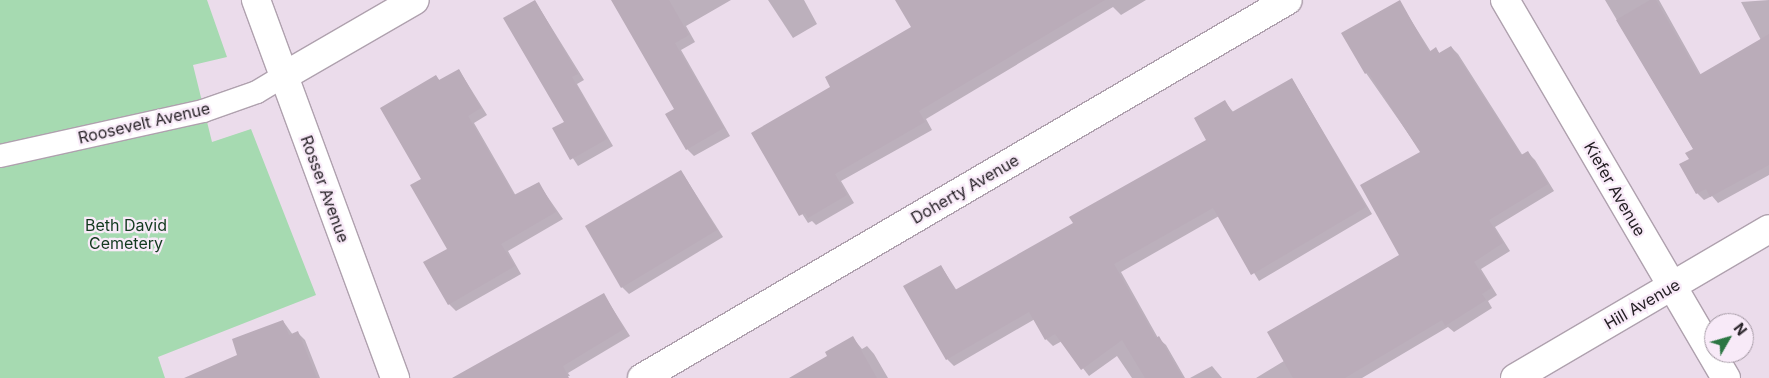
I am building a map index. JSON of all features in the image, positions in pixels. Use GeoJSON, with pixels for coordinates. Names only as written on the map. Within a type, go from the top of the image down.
{"type":"FeatureCollection","features":[{"type":"Feature","properties":{"kind":"street","name":"Rosser Avenue"},"geometry":{"type":"LineString","coordinates":[[256,0],[395,378]]}},
{"type":"Feature","properties":{"kind":"street"},"geometry":{"type":"LineString","coordinates":[[284,76],[415,0]]}},
{"type":"Feature","properties":{"kind":"street","name":"Doherty Avenue"},"geometry":{"type":"LineString","coordinates":[[642,378],[1288,0]]}},
{"type":"Feature","properties":{"kind":"street","name":"Kiefer Avenue"},"geometry":{"type":"LineString","coordinates":[[1504,0],[1726,378]]}},
{"type":"Feature","properties":{"kind":"street","name":"Hill Avenue"},"geometry":{"type":"LineString","coordinates":[[1515,378],[1769,229]]}},
{"type":"Feature","properties":{"kind":"lane","name":"Roosevelt Avenue"},"geometry":{"type":"LineString","coordinates":[[0,156],[203,111],[256,92],[284,76]]}},
{"type":"Feature","properties":{"kind":"green space","name":"Beth David Cemetery"},"geometry":{"type":"Polygon","coordinates":[[[0,0],[207,0],[227,57],[193,65],[212,142],[251,129],[316,295],[158,357],[165,378],[0,378],[0,0]]]}},
{"type":"Feature","properties":{"kind":"building"},"geometry":{"type":"Polygon","coordinates":[[[535,0],[578,74],[572,77],[607,139],[570,160],[552,128],[564,122],[503,18],[535,0]]]}},
{"type":"Feature","properties":{"kind":"building"},"geometry":{"type":"Polygon","coordinates":[[[611,0],[669,0],[689,35],[675,43],[724,128],[686,150],[665,114],[674,109],[611,0]]]}},
{"type":"Feature","properties":{"kind":"building"},"geometry":{"type":"Polygon","coordinates":[[[895,0],[1105,0],[919,111],[925,122],[835,174],[847,195],[808,218],[805,213],[799,216],[751,133],[830,87],[825,77],[911,27],[895,0]]]}},
{"type":"Feature","properties":{"kind":"building"},"geometry":{"type":"Polygon","coordinates":[[[1400,0],[1429,52],[1436,47],[1439,53],[1451,46],[1521,155],[1528,151],[1548,184],[1489,220],[1503,243],[1474,262],[1491,288],[1482,294],[1486,300],[1445,326],[1442,320],[1345,378],[1293,378],[1267,332],[1399,255],[1360,185],[1420,152],[1368,72],[1365,74],[1341,33],[1400,0]]]}},
{"type":"Feature","properties":{"kind":"building"},"geometry":{"type":"Polygon","coordinates":[[[1650,0],[1656,0],[1699,75],[1769,34],[1769,165],[1710,197],[1706,189],[1696,194],[1679,164],[1689,159],[1685,153],[1693,149],[1616,20],[1650,0]]]}},
{"type":"Feature","properties":{"kind":"building"},"geometry":{"type":"Polygon","coordinates":[[[459,69],[481,108],[468,116],[514,195],[539,182],[556,212],[501,244],[515,266],[448,305],[423,262],[447,249],[410,185],[421,179],[380,108],[436,75],[439,80],[459,69]]]}},
{"type":"Feature","properties":{"kind":"building"},"geometry":{"type":"Polygon","coordinates":[[[1292,78],[1366,207],[1251,275],[1213,208],[1114,264],[1156,338],[1159,336],[1183,378],[1145,378],[1122,340],[1081,370],[1055,334],[1045,340],[1029,312],[946,360],[903,286],[941,265],[955,290],[1073,223],[1069,217],[1206,140],[1194,118],[1225,100],[1232,112],[1292,78]]]}},
{"type":"Feature","properties":{"kind":"building"},"geometry":{"type":"Polygon","coordinates":[[[681,170],[717,230],[621,288],[585,226],[681,170]]]}},
{"type":"Feature","properties":{"kind":"building"},"geometry":{"type":"Polygon","coordinates":[[[604,293],[624,329],[563,366],[569,378],[452,378],[604,293]]]}},
{"type":"Feature","properties":{"kind":"building"},"geometry":{"type":"Polygon","coordinates":[[[283,320],[289,335],[298,331],[317,378],[184,378],[237,355],[232,339],[283,320]]]}},
{"type":"Feature","properties":{"kind":"building"},"geometry":{"type":"Polygon","coordinates":[[[853,336],[877,378],[789,378],[827,356],[825,352],[853,336]]]}}]}
